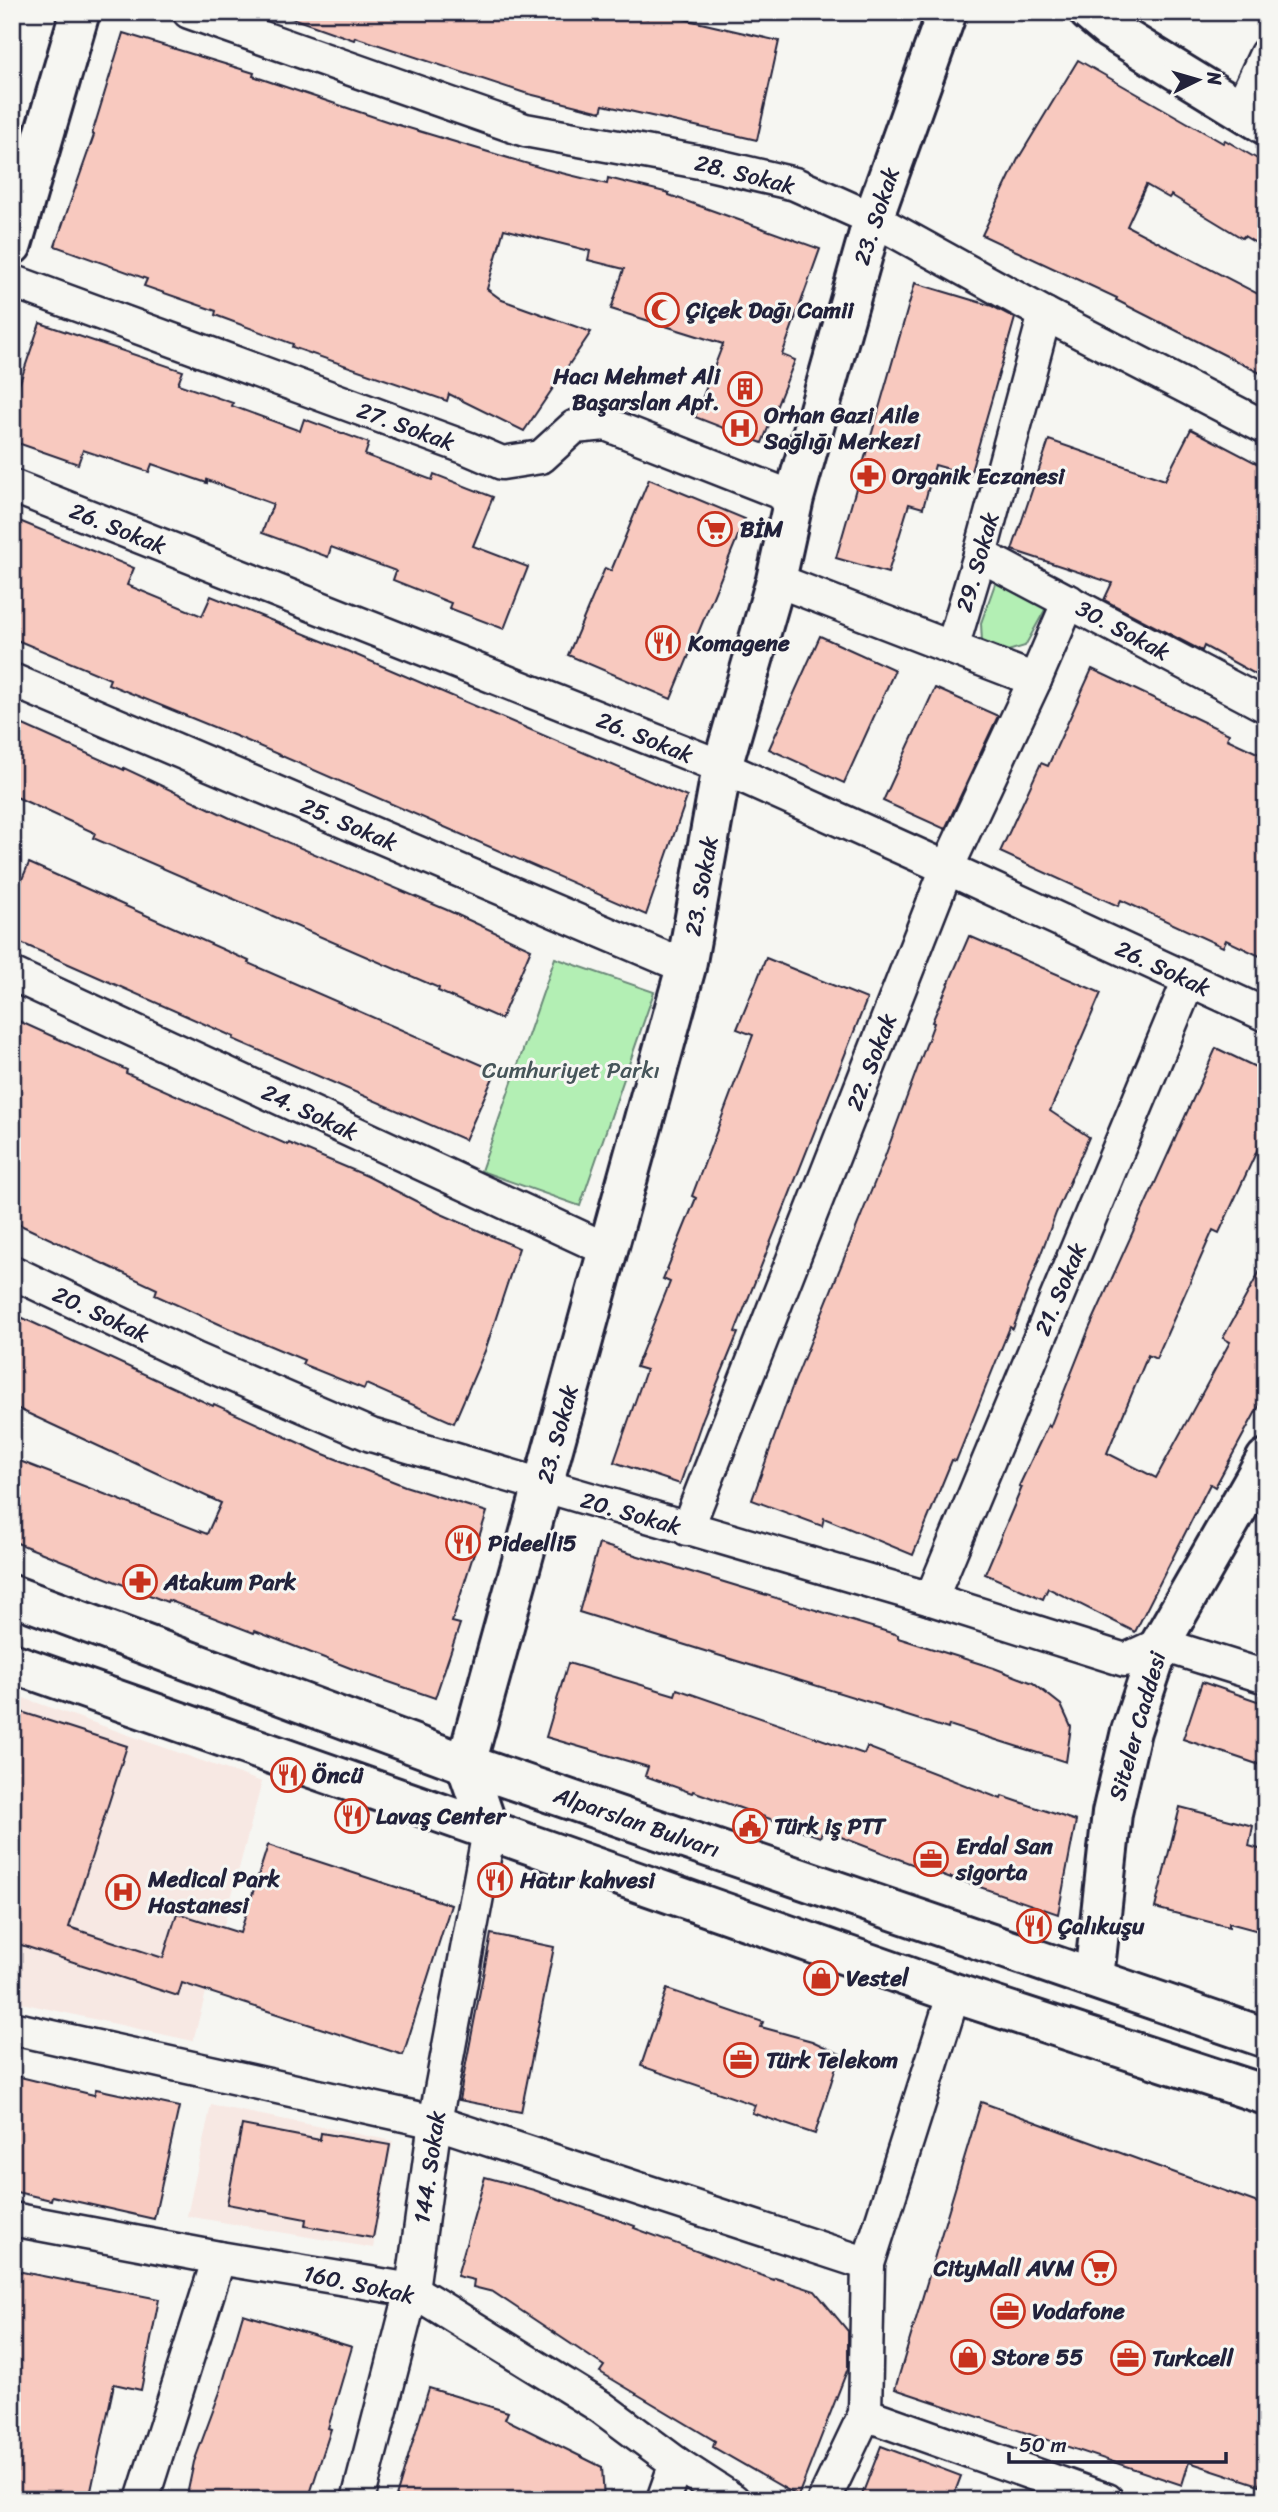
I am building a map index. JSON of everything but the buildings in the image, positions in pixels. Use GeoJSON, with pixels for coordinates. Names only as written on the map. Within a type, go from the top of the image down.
{"type":"FeatureCollection","features":[{"type":"Feature","properties":{"kind":"main road"},"geometry":{"type":"LineString","coordinates":[[12,245],[80,12]]}},
{"type":"Feature","properties":{"kind":"main road","name":"23. Sokak"},"geometry":{"type":"LineString","coordinates":[[466,1763],[686,967],[722,767],[776,580],[794,498],[873,219],[947,12]]}},
{"type":"Feature","properties":{"kind":"main road"},"geometry":{"type":"LineString","coordinates":[[1089,12],[1109,29],[1253,118]]}},
{"type":"Feature","properties":{"kind":"main road","name":"Siteler Caddesi"},"geometry":{"type":"LineString","coordinates":[[1094,1978],[1112,1813],[1131,1731],[1160,1644],[1266,1459]]}},
{"type":"Feature","properties":{"kind":"main road","name":"Alparslan Bulvarı"},"geometry":{"type":"LineString","coordinates":[[12,1595],[466,1763],[1266,2038]]}},
{"type":"Feature","properties":{"kind":"main road"},"geometry":{"type":"LineString","coordinates":[[12,1663],[954,1993],[1266,2095]]}},
{"type":"Feature","properties":{"kind":"main road"},"geometry":{"type":"LineString","coordinates":[[466,1763],[489,1831]]}},
{"type":"Feature","properties":{"kind":"street","name":"28. Sokak"},"geometry":{"type":"LineString","coordinates":[[189,12],[525,130],[705,163],[795,184],[873,219],[1045,314],[1266,428]]}},
{"type":"Feature","properties":{"kind":"street"},"geometry":{"type":"LineString","coordinates":[[1253,118],[1266,54]]}},
{"type":"Feature","properties":{"kind":"street","name":"27. Sokak"},"geometry":{"type":"LineString","coordinates":[[12,281],[502,463],[541,457],[575,427],[606,424],[794,498]]}},
{"type":"Feature","properties":{"kind":"street","name":"29. Sokak"},"geometry":{"type":"LineString","coordinates":[[952,648],[1045,314]]}},
{"type":"Feature","properties":{"kind":"street","name":"26. Sokak"},"geometry":{"type":"LineString","coordinates":[[12,486],[722,767],[1266,1016]]}},
{"type":"Feature","properties":{"kind":"street","name":"30. Sokak"},"geometry":{"type":"LineString","coordinates":[[980,555],[1266,706]]}},
{"type":"Feature","properties":{"kind":"street"},"geometry":{"type":"LineString","coordinates":[[776,580],[1035,680]]}},
{"type":"Feature","properties":{"kind":"street","name":"22. Sokak"},"geometry":{"type":"LineString","coordinates":[[687,1530],[947,868],[1069,601]]}},
{"type":"Feature","properties":{"kind":"street","name":"25. Sokak"},"geometry":{"type":"LineString","coordinates":[[12,680],[686,967]]}},
{"type":"Feature","properties":{"kind":"street","name":"24. Sokak"},"geometry":{"type":"LineString","coordinates":[[12,974],[608,1250]]}},
{"type":"Feature","properties":{"kind":"street","name":"21. Sokak"},"geometry":{"type":"LineString","coordinates":[[931,1599],[1189,980]]}},
{"type":"Feature","properties":{"kind":"street","name":"20. Sokak"},"geometry":{"type":"LineString","coordinates":[[12,1272],[195,1359],[371,1435],[687,1530],[931,1599],[1125,1660],[1160,1644]]}},
{"type":"Feature","properties":{"kind":"street"},"geometry":{"type":"LineString","coordinates":[[1160,1644],[1266,1677]]}},
{"type":"Feature","properties":{"kind":"street","name":"144. Sokak"},"geometry":{"type":"LineString","coordinates":[[358,2500],[412,2290],[435,2122],[489,1831]]}},
{"type":"Feature","properties":{"kind":"street"},"geometry":{"type":"LineString","coordinates":[[824,2500],[865,2414],[868,2264],[954,1993]]}},
{"type":"Feature","properties":{"kind":"street"},"geometry":{"type":"LineString","coordinates":[[12,2028],[435,2122],[868,2264]]}},
{"type":"Feature","properties":{"kind":"street","name":"160. Sokak"},"geometry":{"type":"LineString","coordinates":[[12,2219],[219,2258],[412,2290],[601,2407],[676,2463],[733,2500]]}},
{"type":"Feature","properties":{"kind":"street"},"geometry":{"type":"LineString","coordinates":[[142,2500],[219,2258]]}},
{"type":"Feature","properties":{"kind":"street"},"geometry":{"type":"LineString","coordinates":[[865,2414],[1107,2500]]}},
{"type":"Feature","properties":{"kind":"street"},"geometry":{"type":"LineString","coordinates":[[663,2500],[676,2463]]}},
{"type":"Feature","properties":{"kind":"shaded area","name":"Medical Park Hastanesi"},"geometry":{"type":"Polygon","coordinates":[[[12,1694],[262,1782],[193,2041],[12,2001],[12,1694]]]}},
{"type":"Feature","properties":{"kind":"shaded area"},"geometry":{"type":"Polygon","coordinates":[[[211,2105],[393,2141],[373,2248],[187,2216],[211,2105]]]}},
{"type":"Feature","properties":{"kind":"green space"},"geometry":{"type":"Polygon","coordinates":[[[996,581],[1018,584],[1046,608],[1025,646],[1001,653],[982,642],[981,623],[996,581]]]}},
{"type":"Feature","properties":{"kind":"green space","name":"Cumhuriyet Parkı"},"geometry":{"type":"Polygon","coordinates":[[[555,958],[654,992],[580,1206],[481,1171],[555,958]]]}},
{"type":"Feature","properties":{"kind":"place","name":"Çiçek Dağı Camii"},"geometry":{"type":"Point","coordinates":[662,310]}},
{"type":"Feature","properties":{"kind":"place","name":"Hacı Mehmet Ali Başarslan Apt."},"geometry":{"type":"Point","coordinates":[745,389]}},
{"type":"Feature","properties":{"kind":"place","name":"Orhan Gazi Aile Sağlığı Merkezi"},"geometry":{"type":"Point","coordinates":[740,428]}},
{"type":"Feature","properties":{"kind":"place","name":"Organik Eczanesi"},"geometry":{"type":"Point","coordinates":[868,476]}},
{"type":"Feature","properties":{"kind":"place","name":"BİM"},"geometry":{"type":"Point","coordinates":[715,529]}},
{"type":"Feature","properties":{"kind":"place","name":"Komagene"},"geometry":{"type":"Point","coordinates":[663,643]}},
{"type":"Feature","properties":{"kind":"place","name":"Pideelli5"},"geometry":{"type":"Point","coordinates":[463,1543]}},
{"type":"Feature","properties":{"kind":"place","name":"Atakum Park"},"geometry":{"type":"Point","coordinates":[140,1582]}},
{"type":"Feature","properties":{"kind":"place","name":"Öncü"},"geometry":{"type":"Point","coordinates":[288,1775]}},
{"type":"Feature","properties":{"kind":"place","name":"Lavaş Center"},"geometry":{"type":"Point","coordinates":[352,1816]}},
{"type":"Feature","properties":{"kind":"place","name":"Türk iş PTT"},"geometry":{"type":"Point","coordinates":[750,1826]}},
{"type":"Feature","properties":{"kind":"place","name":"Erdal San sigorta"},"geometry":{"type":"Point","coordinates":[931,1859]}},
{"type":"Feature","properties":{"kind":"place","name":"Hatır kahvesi"},"geometry":{"type":"Point","coordinates":[495,1880]}},
{"type":"Feature","properties":{"kind":"place","name":"Medical Park Hastanesi"},"geometry":{"type":"Point","coordinates":[123,1892]}},
{"type":"Feature","properties":{"kind":"place","name":"Çalıkuşu"},"geometry":{"type":"Point","coordinates":[1034,1926]}},
{"type":"Feature","properties":{"kind":"place","name":"Vestel"},"geometry":{"type":"Point","coordinates":[821,1978]}},
{"type":"Feature","properties":{"kind":"place","name":"Türk Telekom"},"geometry":{"type":"Point","coordinates":[741,2060]}},
{"type":"Feature","properties":{"kind":"place","name":"CityMall AVM"},"geometry":{"type":"Point","coordinates":[1099,2268]}},
{"type":"Feature","properties":{"kind":"place","name":"Vodafone"},"geometry":{"type":"Point","coordinates":[1008,2311]}},
{"type":"Feature","properties":{"kind":"place","name":"Store 55"},"geometry":{"type":"Point","coordinates":[968,2357]}},
{"type":"Feature","properties":{"kind":"place","name":"Turkcell"},"geometry":{"type":"Point","coordinates":[1128,2358]}}]}
